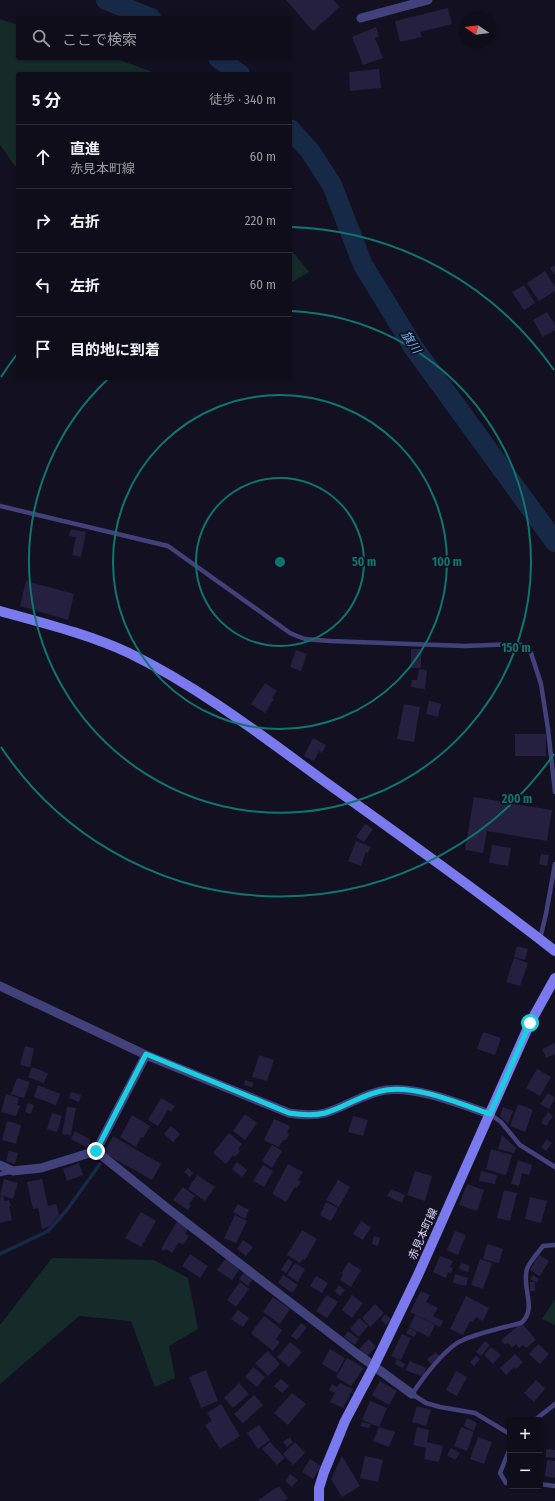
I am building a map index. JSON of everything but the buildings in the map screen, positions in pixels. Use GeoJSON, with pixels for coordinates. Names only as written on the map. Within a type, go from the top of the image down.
{"type":"FeatureCollection","features":[{"type":"Feature","properties":{"kind":"street"},"geometry":{"type":"LineString","coordinates":[[361,18],[428,0]]}},
{"type":"Feature","properties":{"kind":"street"},"geometry":{"type":"LineString","coordinates":[[0,611],[58,627],[95,640],[127,652],[162,670],[243,722],[419,849],[555,951]]}},
{"type":"Feature","properties":{"kind":"street","name":"赤見本町線"},"geometry":{"type":"LineString","coordinates":[[319,1501],[319,1488],[324,1472],[346,1421],[418,1275],[530,1023],[555,978]]}},
{"type":"Feature","properties":{"kind":"street"},"geometry":{"type":"LineString","coordinates":[[0,986],[146,1054],[289,1113],[307,1115],[326,1113],[364,1096],[386,1090],[408,1090],[428,1094],[490,1114]]}},
{"type":"Feature","properties":{"kind":"street"},"geometry":{"type":"LineString","coordinates":[[0,1165],[13,1171],[41,1168],[96,1151],[146,1054]]}},
{"type":"Feature","properties":{"kind":"street"},"geometry":{"type":"LineString","coordinates":[[96,1151],[167,1208],[412,1394]]}},
{"type":"Feature","properties":{"kind":"lane"},"geometry":{"type":"LineString","coordinates":[[0,506],[168,546],[290,633],[301,638],[330,641],[465,646],[522,645],[531,653],[541,684],[555,792]]}},
{"type":"Feature","properties":{"kind":"lane"},"geometry":{"type":"LineString","coordinates":[[540,939],[555,864]]}},
{"type":"Feature","properties":{"kind":"lane"},"geometry":{"type":"LineString","coordinates":[[490,1114],[502,1122],[520,1145],[555,1167]]}},
{"type":"Feature","properties":{"kind":"lane"},"geometry":{"type":"LineString","coordinates":[[0,1174],[13,1171]]}},
{"type":"Feature","properties":{"kind":"lane"},"geometry":{"type":"LineString","coordinates":[[507,1432],[475,1413],[426,1403],[412,1394],[426,1374],[450,1348],[462,1340],[520,1323],[526,1319],[529,1312],[526,1279],[527,1269],[543,1246],[555,1245]]}},
{"type":"Feature","properties":{"kind":"lane"},"geometry":{"type":"LineString","coordinates":[[539,1417],[555,1404]]}},
{"type":"Feature","properties":{"kind":"lane"},"geometry":{"type":"LineString","coordinates":[[507,1456],[500,1473],[507,1483]]}},
{"type":"Feature","properties":{"kind":"lane"},"geometry":{"type":"LineString","coordinates":[[543,1484],[555,1486]]}},
{"type":"Feature","properties":{"kind":"green space"},"geometry":{"type":"Polygon","coordinates":[[[0,19],[16,24],[16,60],[120,60],[151,72],[16,72],[16,167],[0,145],[0,19]]]}},
{"type":"Feature","properties":{"kind":"green space"},"geometry":{"type":"Polygon","coordinates":[[[292,251],[309,272],[292,282],[292,251]]]}},
{"type":"Feature","properties":{"kind":"green space"},"geometry":{"type":"Polygon","coordinates":[[[52,1258],[154,1260],[188,1278],[198,1329],[169,1346],[175,1378],[155,1387],[131,1321],[79,1316],[0,1384],[0,1325],[52,1258]]]}},
{"type":"Feature","properties":{"kind":"green space"},"geometry":{"type":"Polygon","coordinates":[[[555,1299],[555,1325],[542,1319],[555,1299]]]}},
{"type":"Feature","properties":{"kind":"waterway","name":"旗川"},"geometry":{"type":"LineString","coordinates":[[106,0],[146,16]]}},
{"type":"Feature","properties":{"kind":"waterway","name":"旗川"},"geometry":{"type":"LineString","coordinates":[[221,60],[237,72]]}},
{"type":"Feature","properties":{"kind":"waterway","name":"旗川"},"geometry":{"type":"LineString","coordinates":[[292,131],[310,151],[332,185],[363,265],[414,348],[555,542]]}},
{"type":"Feature","properties":{"kind":"waterway"},"geometry":{"type":"LineString","coordinates":[[0,1254],[48,1231],[66,1211],[100,1164]]}},
{"type":"Feature","properties":{"kind":"route"},"geometry":{"type":"LineString","coordinates":[[96,1151],[146,1054],[289,1113],[307,1115],[326,1113],[364,1096],[386,1090],[408,1090],[428,1094],[490,1114],[530,1023]]}}]}
